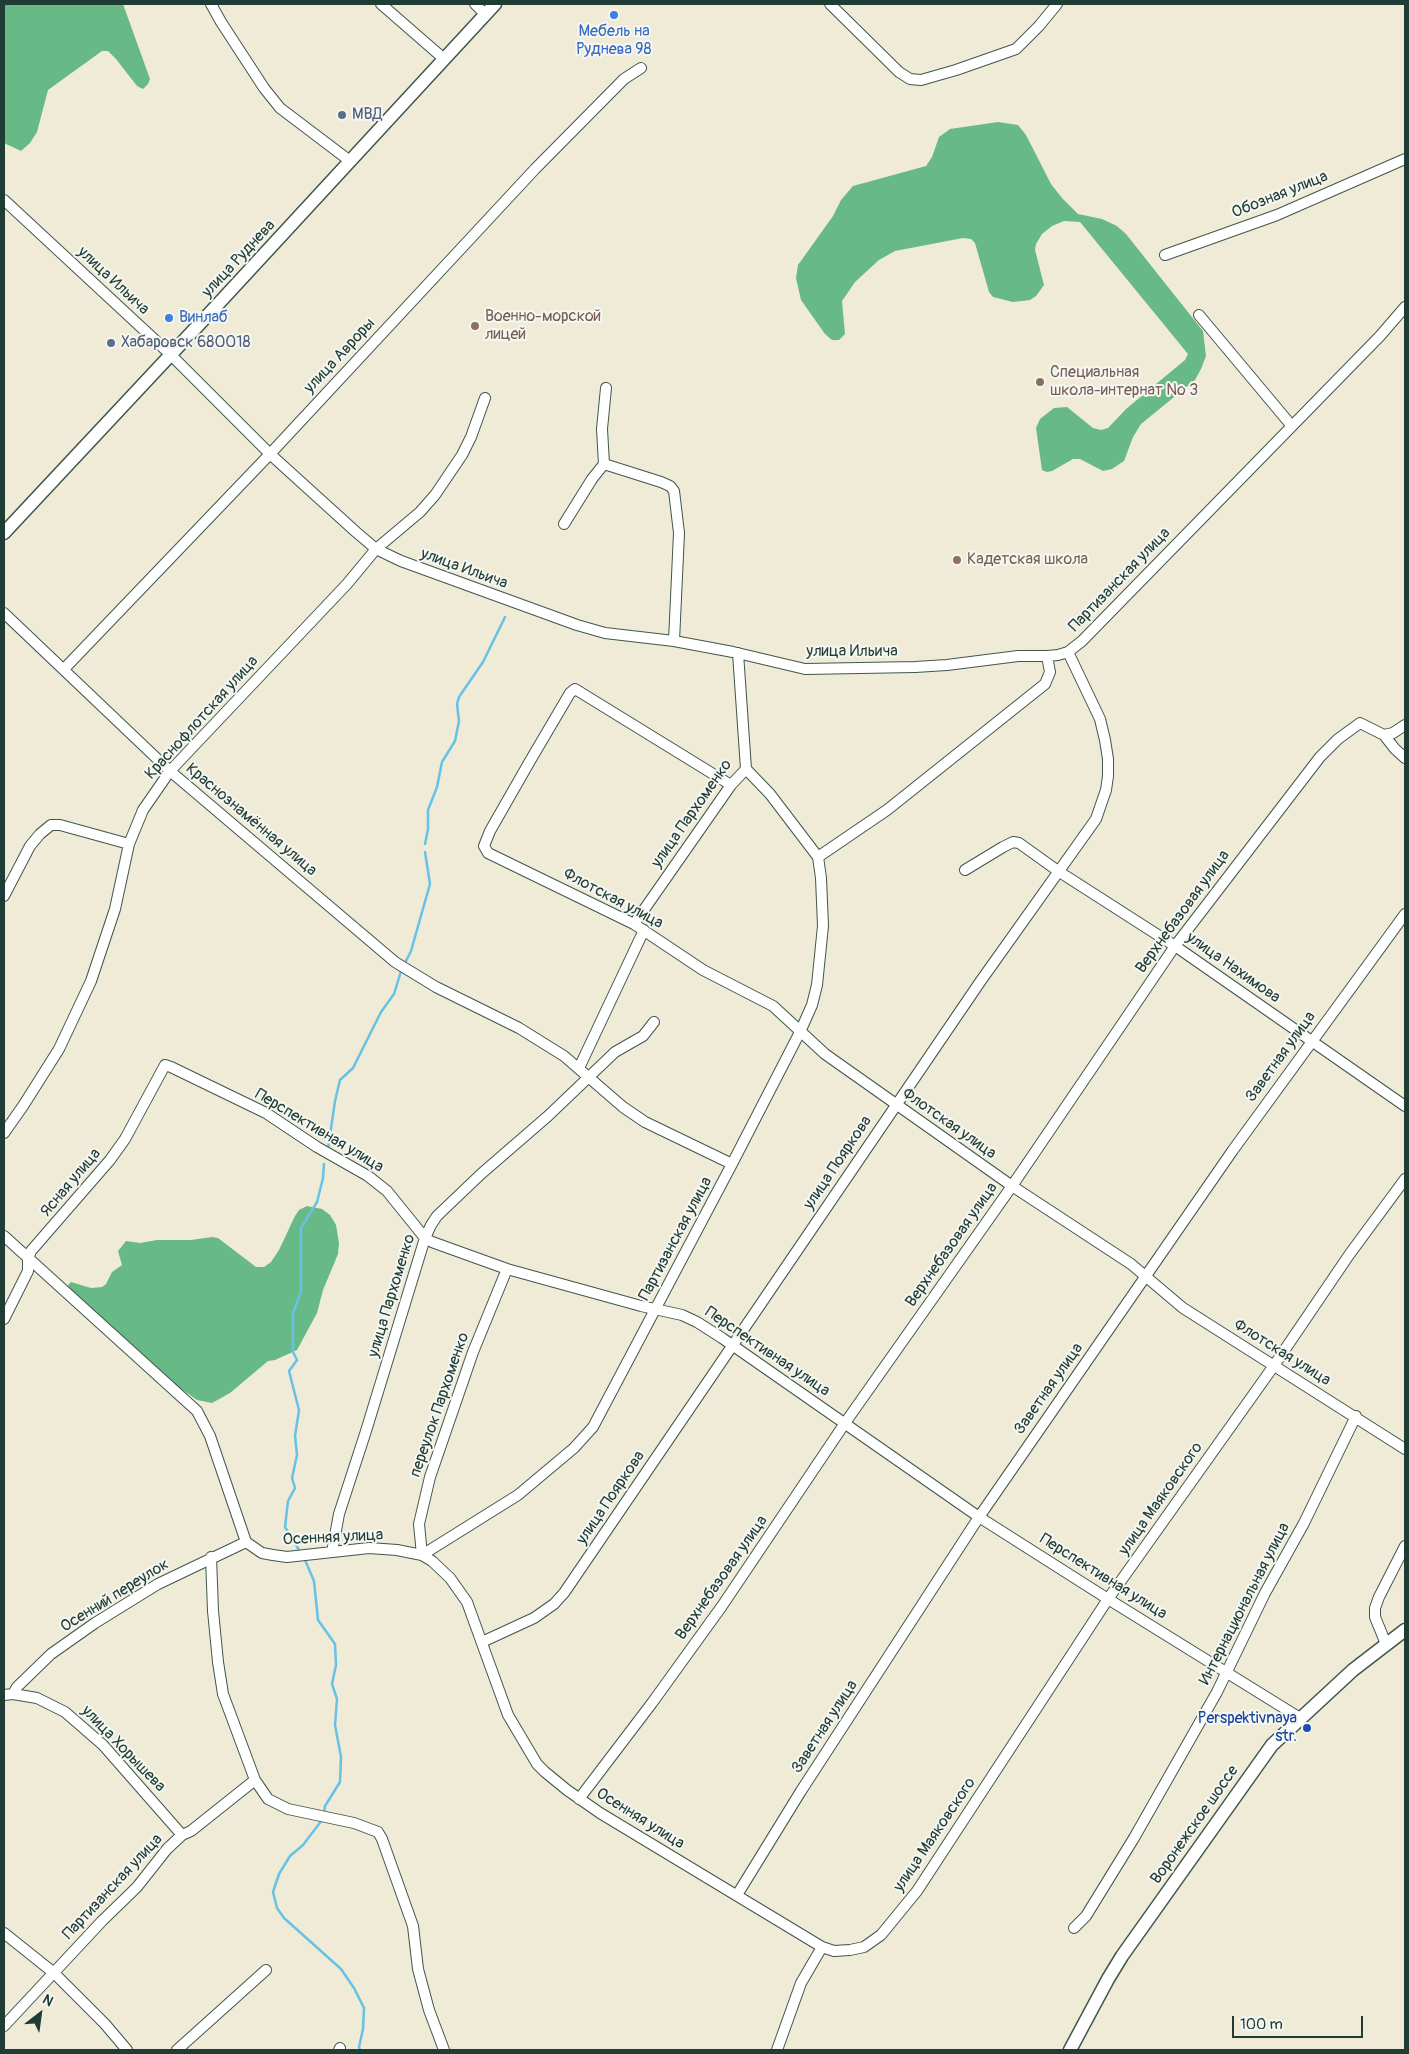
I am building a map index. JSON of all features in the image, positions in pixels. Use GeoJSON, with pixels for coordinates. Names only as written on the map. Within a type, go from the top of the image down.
{"type":"FeatureCollection","features":[{"type":"Feature","properties":{"kind":"main road","name":"улица Руднева"},"geometry":{"type":"LineString","coordinates":[[4,533],[495,4]]}},
{"type":"Feature","properties":{"kind":"main road","name":"Воронежское шоссе"},"geometry":{"type":"LineString","coordinates":[[1070,2050],[1122,1956],[1272,1745],[1353,1670],[1405,1630]]}},
{"type":"Feature","properties":{"kind":"street"},"geometry":{"type":"LineString","coordinates":[[211,4],[220,22],[264,88],[280,108],[350,161]]}},
{"type":"Feature","properties":{"kind":"street"},"geometry":{"type":"LineString","coordinates":[[381,4],[443,58]]}},
{"type":"Feature","properties":{"kind":"street"},"geometry":{"type":"LineString","coordinates":[[476,4],[486,14]]}},
{"type":"Feature","properties":{"kind":"street"},"geometry":{"type":"LineString","coordinates":[[830,4],[899,72],[910,79],[920,80],[956,70],[1016,49],[1039,26],[1057,4]]}},
{"type":"Feature","properties":{"kind":"street","name":"улица Авроры"},"geometry":{"type":"LineString","coordinates":[[64,669],[270,454],[535,169],[624,79],[641,68]]}},
{"type":"Feature","properties":{"kind":"street","name":"Обозная улица"},"geometry":{"type":"LineString","coordinates":[[1165,255],[1277,215],[1405,158]]}},
{"type":"Feature","properties":{"kind":"street","name":"улица Ильича"},"geometry":{"type":"LineString","coordinates":[[4,200],[170,354],[270,454],[376,549],[410,564],[576,626],[605,633],[674,641],[738,653],[804,669],[948,665],[1018,656],[1047,656]]}},
{"type":"Feature","properties":{"kind":"street","name":"Партизанская улица"},"geometry":{"type":"LineString","coordinates":[[1047,656],[1068,652],[1082,641],[1380,336],[1405,307]]}},
{"type":"Feature","properties":{"kind":"street"},"geometry":{"type":"LineString","coordinates":[[1198,314],[1291,425]]}},
{"type":"Feature","properties":{"kind":"street"},"geometry":{"type":"LineString","coordinates":[[564,524],[592,479],[604,464],[602,410],[606,388]]}},
{"type":"Feature","properties":{"kind":"street","name":"Краснофлотская улица"},"geometry":{"type":"LineString","coordinates":[[4,1133],[59,1048],[91,981],[112,923],[129,844],[143,810],[170,770],[347,584],[376,549],[420,512],[435,495],[465,449],[485,398]]}},
{"type":"Feature","properties":{"kind":"street"},"geometry":{"type":"LineString","coordinates":[[604,464],[661,482],[670,486],[674,491],[679,532],[674,641]]}},
{"type":"Feature","properties":{"kind":"street","name":"Краснознамённая улица"},"geometry":{"type":"LineString","coordinates":[[4,613],[170,770],[395,962],[412,973],[519,1028],[564,1056],[579,1068]]}},
{"type":"Feature","properties":{"kind":"street","name":"улица Пояркова"},"geometry":{"type":"LineString","coordinates":[[482,1642],[538,1615],[554,1604],[564,1593],[734,1346],[896,1105],[1096,818],[1106,790],[1108,759],[1100,718],[1068,652]]}},
{"type":"Feature","properties":{"kind":"street","name":"улица Пархоменко"},"geometry":{"type":"LineString","coordinates":[[634,924],[731,785],[746,769],[738,653]]}},
{"type":"Feature","properties":{"kind":"street"},"geometry":{"type":"LineString","coordinates":[[818,856],[887,810],[1045,684],[1050,672],[1047,656]]}},
{"type":"Feature","properties":{"kind":"street","name":"Флотская улица"},"geometry":{"type":"LineString","coordinates":[[731,785],[575,689],[570,693],[490,831],[484,846],[488,853],[634,924],[703,970],[773,1006],[820,1050],[1012,1186],[1131,1264],[1183,1308],[1273,1367],[1356,1416],[1405,1449]]}},
{"type":"Feature","properties":{"kind":"street","name":"Верхнебазовая улица"},"geometry":{"type":"LineString","coordinates":[[579,1799],[722,1606],[845,1423],[1012,1186],[1175,946],[1258,836],[1329,746],[1360,723],[1384,735]]}},
{"type":"Feature","properties":{"kind":"street"},"geometry":{"type":"LineString","coordinates":[[1405,725],[1392,733],[1384,735],[1394,749],[1405,758]]}},
{"type":"Feature","properties":{"kind":"street","name":"Партизанская улица"},"geometry":{"type":"LineString","coordinates":[[422,1555],[518,1496],[549,1471],[593,1427],[800,1032],[814,998],[822,950],[822,878],[818,856],[770,794],[746,769]]}},
{"type":"Feature","properties":{"kind":"street"},"geometry":{"type":"LineString","coordinates":[[4,896],[30,846],[51,825],[60,825],[129,844]]}},
{"type":"Feature","properties":{"kind":"street","name":"улица Нахимова"},"geometry":{"type":"LineString","coordinates":[[965,870],[1014,842],[1019,842],[1058,872],[1175,946],[1405,1106]]}},
{"type":"Feature","properties":{"kind":"street","name":"Заветная улица"},"geometry":{"type":"LineString","coordinates":[[737,1895],[801,1791],[979,1517],[1238,1142],[1405,914]]}},
{"type":"Feature","properties":{"kind":"street"},"geometry":{"type":"LineString","coordinates":[[644,930],[579,1068],[588,1078],[627,1110],[645,1122],[732,1164]]}},
{"type":"Feature","properties":{"kind":"street","name":"улица Пархоменко"},"geometry":{"type":"LineString","coordinates":[[332,1552],[338,1514],[366,1431],[425,1238],[437,1216],[615,1052],[643,1036],[654,1022]]}},
{"type":"Feature","properties":{"kind":"street","name":"Перспективная улица"},"geometry":{"type":"LineString","coordinates":[[166,1065],[266,1113],[317,1147],[368,1176],[387,1191],[425,1238],[441,1246],[507,1269],[682,1315],[734,1346],[979,1517],[1300,1718]]}},
{"type":"Feature","properties":{"kind":"street","name":"Ясная улица"},"geometry":{"type":"LineString","coordinates":[[4,1318],[28,1272],[28,1259],[37,1244],[110,1160],[125,1139],[166,1065]]}},
{"type":"Feature","properties":{"kind":"street","name":"улица Маяковского"},"geometry":{"type":"LineString","coordinates":[[822,1947],[834,1951],[864,1948],[881,1935],[900,1913],[1002,1763],[1108,1599],[1273,1367],[1348,1255],[1405,1179]]}},
{"type":"Feature","properties":{"kind":"street"},"geometry":{"type":"LineString","coordinates":[[4,1236],[197,1411],[210,1436],[246,1542]]}},
{"type":"Feature","properties":{"kind":"street","name":"переулок Пархоменко"},"geometry":{"type":"LineString","coordinates":[[422,1555],[419,1524],[430,1476],[473,1352],[507,1269]]}},
{"type":"Feature","properties":{"kind":"street","name":"Интернациональная улица"},"geometry":{"type":"LineString","coordinates":[[1074,1928],[1086,1916],[1155,1804],[1227,1672],[1265,1593],[1304,1523],[1356,1416]]}},
{"type":"Feature","properties":{"kind":"street","name":"Осенняя улица"},"geometry":{"type":"LineString","coordinates":[[246,1542],[262,1553],[287,1556],[369,1548],[398,1550],[422,1555],[442,1568],[470,1607],[508,1715],[537,1764],[579,1799],[822,1947]]}},
{"type":"Feature","properties":{"kind":"street","name":"Осенний переулок"},"geometry":{"type":"LineString","coordinates":[[8,1694],[51,1654],[96,1623],[158,1584],[211,1557],[246,1542]]}},
{"type":"Feature","properties":{"kind":"street"},"geometry":{"type":"LineString","coordinates":[[1386,1644],[1376,1617],[1375,1608],[1405,1546]]}},
{"type":"Feature","properties":{"kind":"street"},"geometry":{"type":"LineString","coordinates":[[211,1557],[213,1611],[218,1662],[224,1694],[255,1780],[273,1802],[288,1809],[330,1818],[378,1832],[413,1926],[418,1968],[429,2010],[444,2050]]}},
{"type":"Feature","properties":{"kind":"street","name":"улица Хорышева"},"geometry":{"type":"LineString","coordinates":[[8,1694],[37,1698],[65,1712],[103,1745],[182,1835]]}},
{"type":"Feature","properties":{"kind":"street","name":"Партизанская улица"},"geometry":{"type":"LineString","coordinates":[[4,2026],[102,1921],[137,1887],[167,1849],[182,1835],[192,1831],[255,1780]]}},
{"type":"Feature","properties":{"kind":"street"},"geometry":{"type":"LineString","coordinates":[[4,1933],[54,1973],[105,2024],[127,2050]]}},
{"type":"Feature","properties":{"kind":"street"},"geometry":{"type":"LineString","coordinates":[[777,2050],[801,1983],[822,1947]]}},
{"type":"Feature","properties":{"kind":"street"},"geometry":{"type":"LineString","coordinates":[[177,2050],[266,1970]]}},
{"type":"Feature","properties":{"kind":"green space"},"geometry":{"type":"Polygon","coordinates":[[[4,4],[123,4],[150,79],[148,84],[143,89],[137,86],[108,51],[102,51],[48,90],[37,132],[30,143],[21,151],[6,144],[4,142],[4,4]]]}},
{"type":"Feature","properties":{"kind":"green space"},"geometry":{"type":"Polygon","coordinates":[[[998,122],[1018,125],[1026,135],[1051,184],[1078,214],[1102,219],[1117,226],[1126,234],[1203,331],[1206,356],[1195,380],[1141,424],[1133,437],[1124,461],[1112,469],[1103,471],[1080,459],[1073,459],[1052,471],[1042,470],[1036,428],[1040,419],[1054,408],[1067,407],[1093,428],[1101,430],[1108,428],[1126,409],[1185,360],[1188,354],[1080,222],[1064,221],[1052,226],[1042,234],[1035,250],[1044,285],[1036,296],[1030,300],[1013,302],[993,297],[989,292],[975,243],[971,239],[963,238],[895,251],[879,260],[855,282],[842,301],[845,334],[839,340],[832,340],[825,334],[801,300],[796,278],[798,265],[833,216],[841,200],[853,186],[926,166],[932,157],[939,137],[950,129],[998,122]]]}},
{"type":"Feature","properties":{"kind":"green space"},"geometry":{"type":"Polygon","coordinates":[[[307,1206],[322,1209],[330,1215],[336,1225],[339,1243],[338,1254],[323,1290],[317,1313],[297,1350],[275,1360],[268,1361],[230,1393],[212,1403],[197,1400],[177,1386],[72,1293],[68,1285],[71,1282],[91,1288],[102,1287],[106,1284],[112,1272],[122,1265],[118,1251],[126,1241],[140,1243],[157,1240],[218,1238],[256,1267],[264,1267],[271,1262],[279,1250],[299,1210],[307,1206]]]}},
{"type":"Feature","properties":{"kind":"waterway"},"geometry":{"type":"LineString","coordinates":[[425,844],[428,829],[428,810],[437,787],[442,762],[455,741],[459,721],[457,704],[459,697],[483,662],[505,617]]}},
{"type":"Feature","properties":{"kind":"waterway"},"geometry":{"type":"LineString","coordinates":[[405,963],[411,951],[430,884],[425,852]]}},
{"type":"Feature","properties":{"kind":"waterway"},"geometry":{"type":"LineString","coordinates":[[328,1149],[340,1080],[353,1068],[381,1012],[394,994],[402,968]]}},
{"type":"Feature","properties":{"kind":"waterway"},"geometry":{"type":"LineString","coordinates":[[299,1550],[285,1527],[288,1501],[295,1488],[292,1478],[297,1455],[295,1436],[299,1410],[289,1371],[297,1360],[293,1352],[293,1313],[301,1292],[301,1228],[317,1202],[323,1178],[324,1164]]}},
{"type":"Feature","properties":{"kind":"waterway"},"geometry":{"type":"LineString","coordinates":[[305,1560],[314,1581],[318,1620],[335,1644],[336,1665],[332,1684],[337,1699],[335,1725],[341,1757],[340,1782],[325,1806],[324,1815]]}},
{"type":"Feature","properties":{"kind":"waterway"},"geometry":{"type":"LineString","coordinates":[[322,1820],[303,1845],[290,1856],[279,1874],[273,1892],[277,1908],[284,1918],[341,1969],[354,1988],[364,2008],[360,2050]]}},
{"type":"Feature","properties":{"kind":"place","name":"Мебель на Руднева 98"},"geometry":{"type":"Point","coordinates":[614,15]}},
{"type":"Feature","properties":{"kind":"place","name":"МВД"},"geometry":{"type":"Point","coordinates":[342,115]}},
{"type":"Feature","properties":{"kind":"place","name":"Винлаб"},"geometry":{"type":"Point","coordinates":[169,318]}},
{"type":"Feature","properties":{"kind":"place","name":"Военно-морской лицей"},"geometry":{"type":"Point","coordinates":[475,326]}},
{"type":"Feature","properties":{"kind":"place","name":"Хабаровск 680018"},"geometry":{"type":"Point","coordinates":[111,343]}},
{"type":"Feature","properties":{"kind":"place","name":"Специальная школа-интернат № 3"},"geometry":{"type":"Point","coordinates":[1040,382]}},
{"type":"Feature","properties":{"kind":"place","name":"Кадетская школа"},"geometry":{"type":"Point","coordinates":[957,560]}},
{"type":"Feature","properties":{"kind":"place","name":"Perspektivnaya str."},"geometry":{"type":"Point","coordinates":[1307,1728]}}]}
